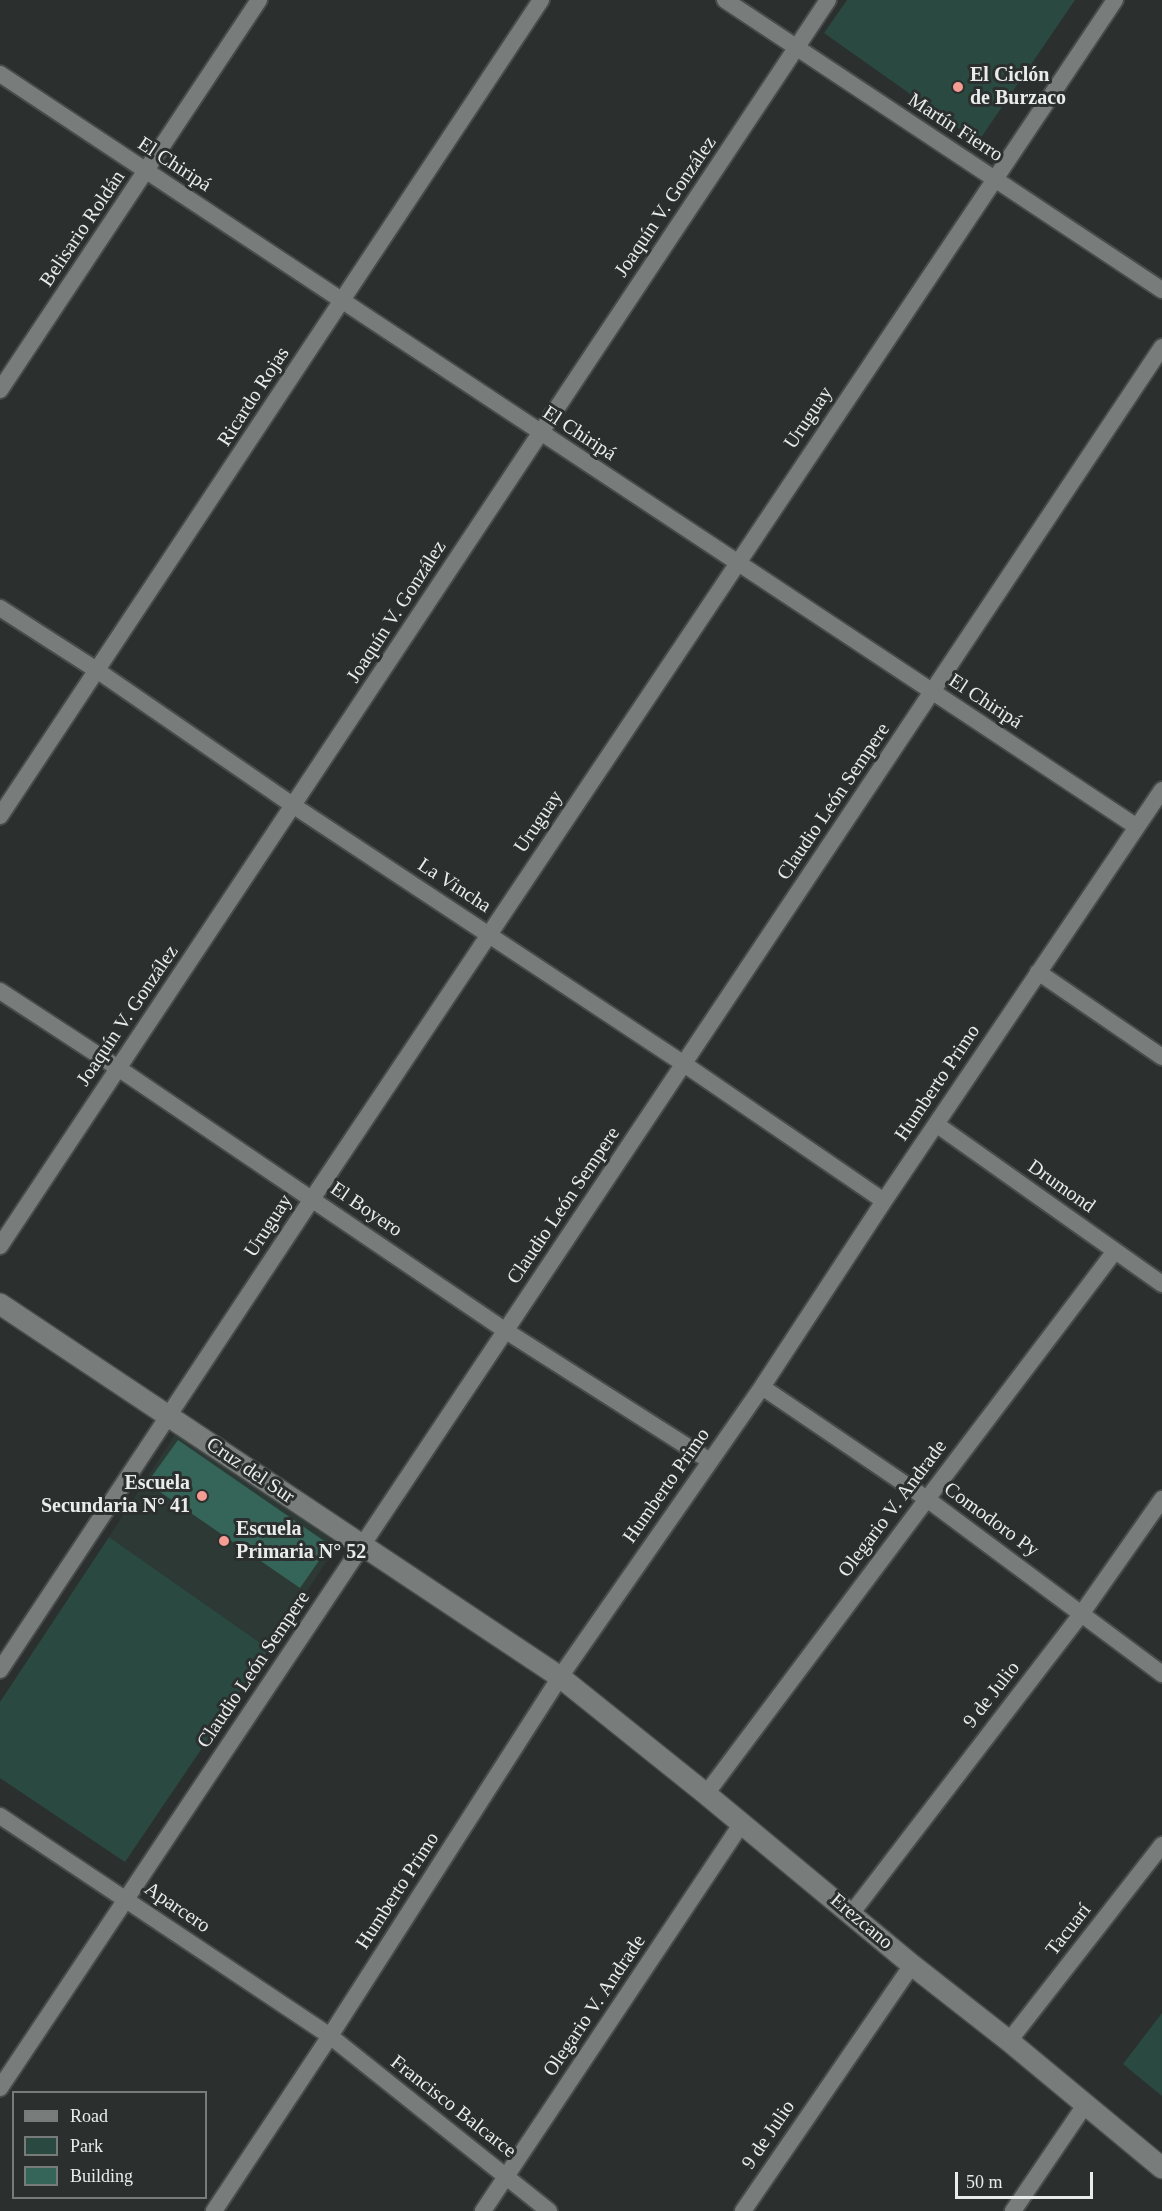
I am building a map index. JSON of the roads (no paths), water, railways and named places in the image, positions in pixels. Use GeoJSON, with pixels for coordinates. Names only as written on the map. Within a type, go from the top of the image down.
{"type":"FeatureCollection","features":[{"type":"Feature","properties":{"kind":"street","name":"Belisario Roldán"},"geometry":{"type":"LineString","coordinates":[[0,390],[260,0]]}},
{"type":"Feature","properties":{"kind":"street","name":"Ricardo Rojas"},"geometry":{"type":"LineString","coordinates":[[0,816],[541,0]]}},
{"type":"Feature","properties":{"kind":"street","name":"Martín Fierro"},"geometry":{"type":"LineString","coordinates":[[725,0],[795,49],[1162,290]]}},
{"type":"Feature","properties":{"kind":"street","name":"Joaquín V. González"},"geometry":{"type":"LineString","coordinates":[[0,1246],[828,0]]}},
{"type":"Feature","properties":{"kind":"street","name":"Uruguay"},"geometry":{"type":"LineString","coordinates":[[0,1670],[737,562],[1115,0]]}},
{"type":"Feature","properties":{"kind":"street","name":"El Chiripá"},"geometry":{"type":"LineString","coordinates":[[0,74],[343,300],[540,434],[1137,827]]}},
{"type":"Feature","properties":{"kind":"street","name":"Claudio León Sempere"},"geometry":{"type":"LineString","coordinates":[[0,2088],[1162,346]]}},
{"type":"Feature","properties":{"kind":"street","name":"La Vincha"},"geometry":{"type":"LineString","coordinates":[[0,608],[98,671],[294,806],[684,1064],[884,1201]]}},
{"type":"Feature","properties":{"kind":"street","name":"Humberto Primo"},"geometry":{"type":"LineString","coordinates":[[214,2211],[330,2036],[560,1677],[762,1387],[884,1201],[1162,790]]}},
{"type":"Feature","properties":{"kind":"street"},"geometry":{"type":"LineString","coordinates":[[1038,972],[1162,1057]]}},
{"type":"Feature","properties":{"kind":"street","name":"El Boyero"},"geometry":{"type":"LineString","coordinates":[[0,991],[118,1068],[506,1331],[710,1461]]}},
{"type":"Feature","properties":{"kind":"street","name":"Drumond"},"geometry":{"type":"LineString","coordinates":[[936,1124],[1162,1284]]}},
{"type":"Feature","properties":{"kind":"street","name":"Olegario V. Andrade"},"geometry":{"type":"LineString","coordinates":[[706,1794],[1115,1251]]}},
{"type":"Feature","properties":{"kind":"street","name":"Cruz del Sur"},"geometry":{"type":"LineString","coordinates":[[0,1304],[560,1677]]}},
{"type":"Feature","properties":{"kind":"street","name":"Comodoro Py"},"geometry":{"type":"LineString","coordinates":[[762,1387],[927,1499],[1162,1674]]}},
{"type":"Feature","properties":{"kind":"street","name":"9 de Julio"},"geometry":{"type":"LineString","coordinates":[[850,1914],[1082,1613],[1162,1499]]}},
{"type":"Feature","properties":{"kind":"street","name":"Erezcano"},"geometry":{"type":"LineString","coordinates":[[560,1677],[742,1823],[912,1965],[1009,2041],[1162,2168]]}},
{"type":"Feature","properties":{"kind":"street","name":"Aparcero"},"geometry":{"type":"LineString","coordinates":[[0,1816],[330,2036]]}},
{"type":"Feature","properties":{"kind":"street","name":"Olegario V. Andrade"},"geometry":{"type":"LineString","coordinates":[[483,2211],[742,1823]]}},
{"type":"Feature","properties":{"kind":"street","name":"Tacuarí"},"geometry":{"type":"LineString","coordinates":[[1009,2041],[1162,1845]]}},
{"type":"Feature","properties":{"kind":"street","name":"9 de Julio"},"geometry":{"type":"LineString","coordinates":[[743,2211],[912,1965]]}},
{"type":"Feature","properties":{"kind":"street","name":"Francisco Balcarce"},"geometry":{"type":"LineString","coordinates":[[330,2036],[549,2211]]}},
{"type":"Feature","properties":{"kind":"street"},"geometry":{"type":"LineString","coordinates":[[1013,2211],[1085,2104]]}},
{"type":"Feature","properties":{"kind":"place","name":"El Ciclón de Burzaco"},"geometry":{"type":"Point","coordinates":[958,87]}},
{"type":"Feature","properties":{"kind":"place","name":"Escuela Secundaria N° 41"},"geometry":{"type":"Point","coordinates":[202,1496]}},
{"type":"Feature","properties":{"kind":"place","name":"Escuela Primaria N° 52"},"geometry":{"type":"Point","coordinates":[224,1541]}}]}
